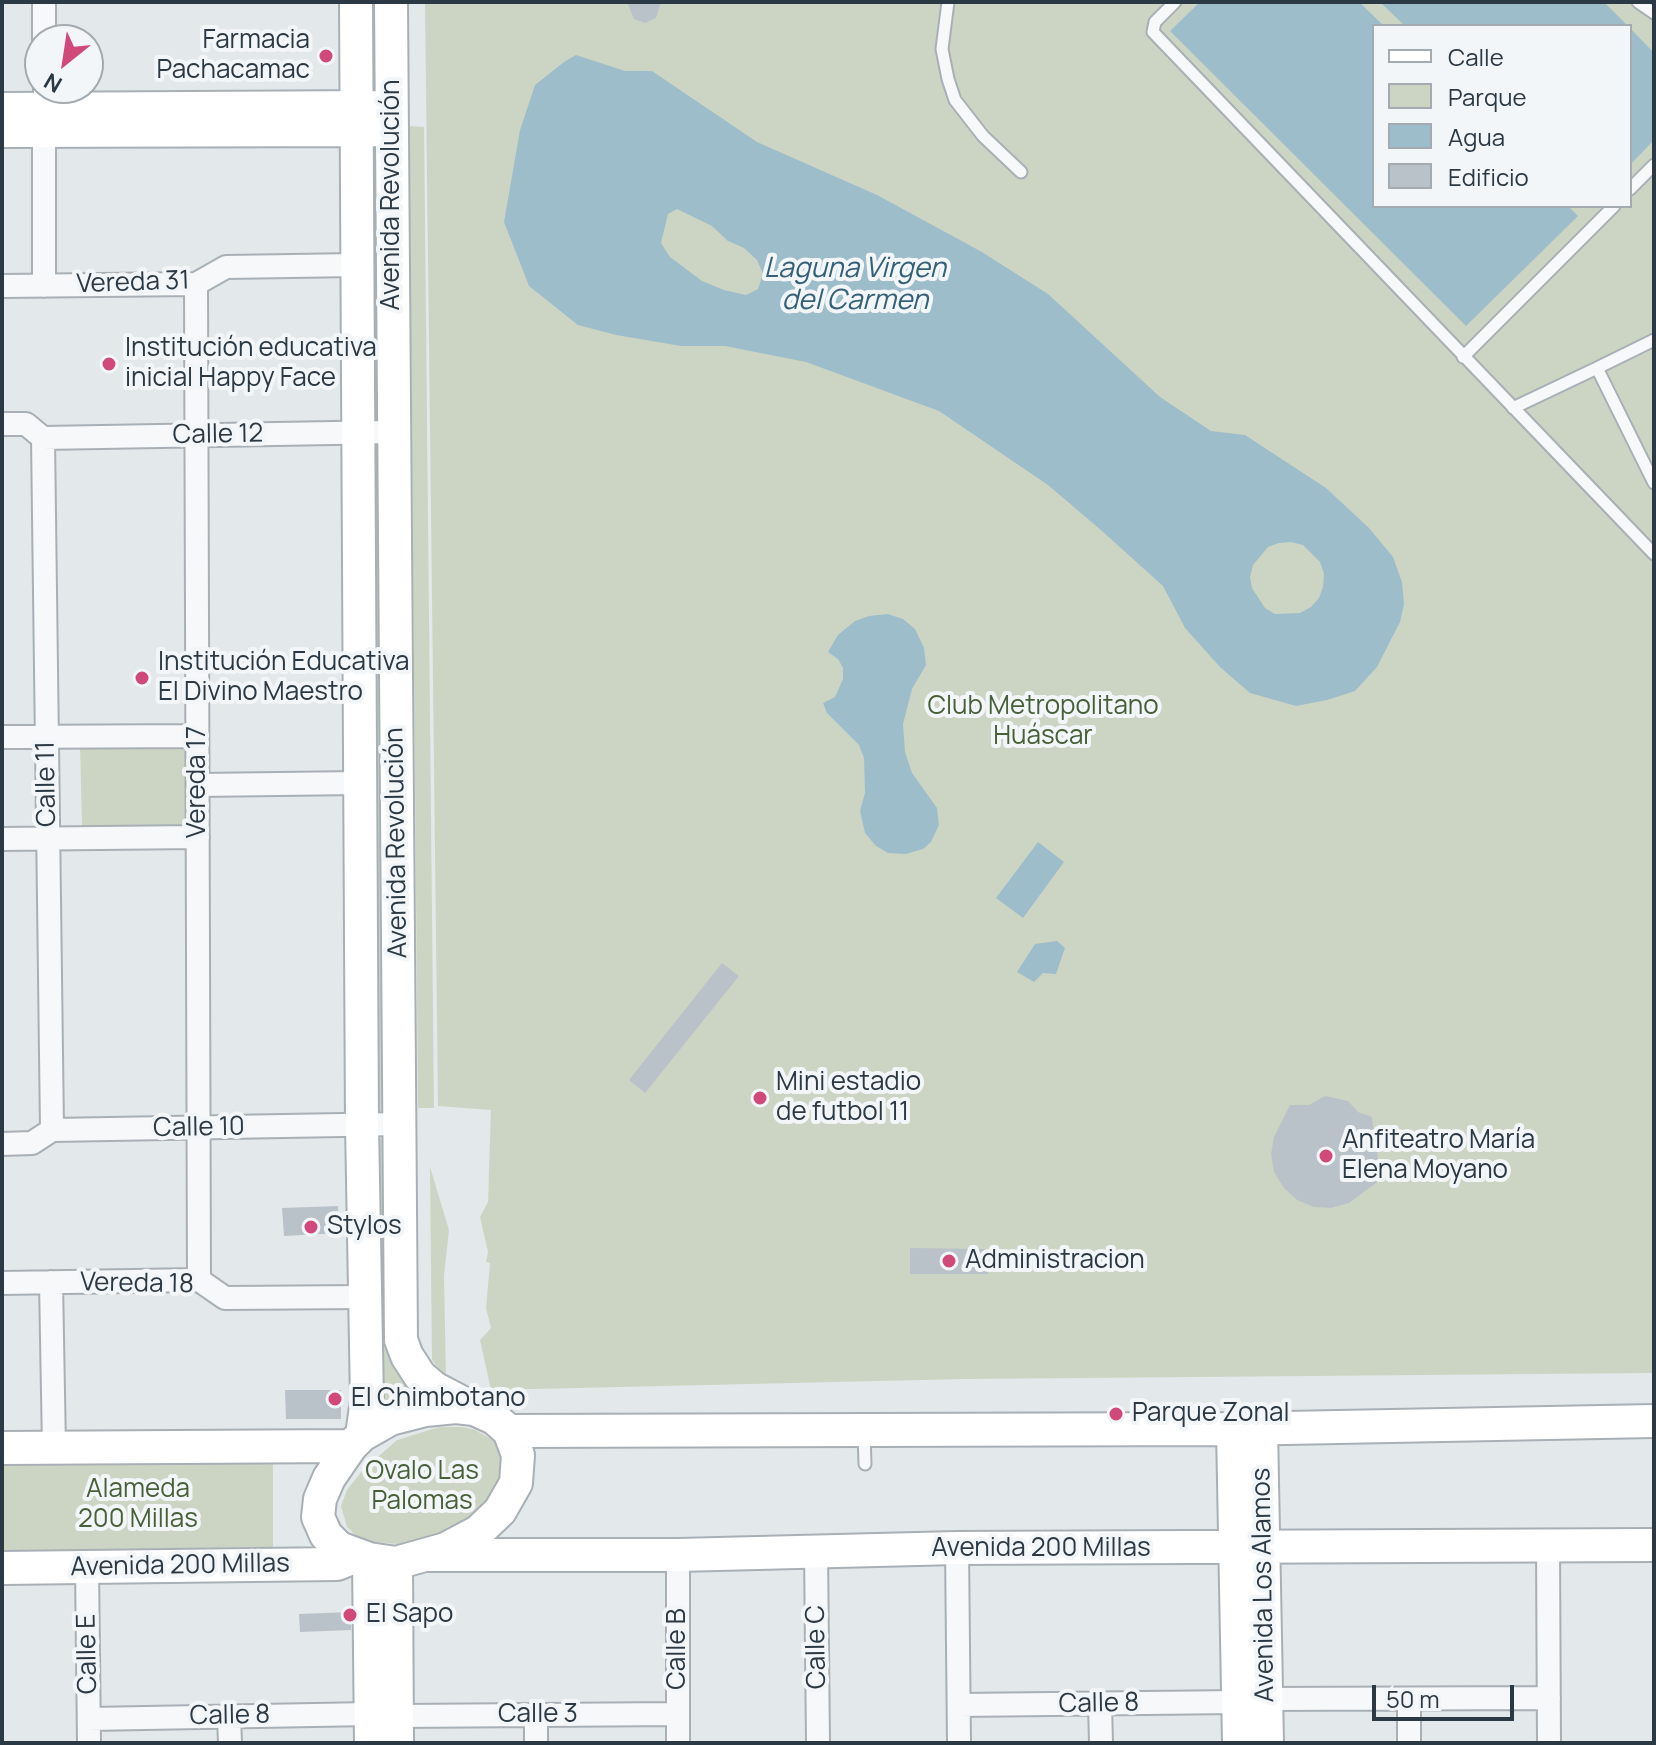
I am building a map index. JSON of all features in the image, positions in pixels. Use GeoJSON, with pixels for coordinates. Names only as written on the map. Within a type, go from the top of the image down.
{"type":"FeatureCollection","features":[{"type":"Feature","properties":{"kind":"street"},"geometry":{"type":"LineString","coordinates":[[44,2],[44,24]]}},
{"type":"Feature","properties":{"kind":"street","name":"Avenida Revolución"},"geometry":{"type":"LineString","coordinates":[[356,2],[359,783],[367,1400],[356,1441]]}},
{"type":"Feature","properties":{"kind":"street","name":"Avenida Revolución"},"geometry":{"type":"LineString","coordinates":[[391,2],[401,1340],[420,1376],[434,1388],[474,1409]]}},
{"type":"Feature","properties":{"kind":"street"},"geometry":{"type":"LineString","coordinates":[[2,109],[392,118]]}},
{"type":"Feature","properties":{"kind":"street"},"geometry":{"type":"LineString","coordinates":[[2,131],[45,109]]}},
{"type":"Feature","properties":{"kind":"street"},"geometry":{"type":"LineString","coordinates":[[44,286],[45,109]]}},
{"type":"Feature","properties":{"kind":"street","name":"Vereda 31"},"geometry":{"type":"LineString","coordinates":[[2,286],[196,284],[226,267],[357,265]]}},
{"type":"Feature","properties":{"kind":"street","name":"Vereda 17"},"geometry":{"type":"LineString","coordinates":[[196,284],[199,1280]]}},
{"type":"Feature","properties":{"kind":"street"},"geometry":{"type":"LineString","coordinates":[[2,424],[26,424],[43,438]]}},
{"type":"Feature","properties":{"kind":"street","name":"Calle 12"},"geometry":{"type":"LineString","coordinates":[[43,438],[392,432]]}},
{"type":"Feature","properties":{"kind":"street","name":"Calle 11"},"geometry":{"type":"LineString","coordinates":[[43,438],[52,1130]]}},
{"type":"Feature","properties":{"kind":"street"},"geometry":{"type":"LineString","coordinates":[[2,737],[197,736]]}},
{"type":"Feature","properties":{"kind":"street"},"geometry":{"type":"LineString","coordinates":[[198,785],[359,783]]}},
{"type":"Feature","properties":{"kind":"street"},"geometry":{"type":"LineString","coordinates":[[2,839],[198,837]]}},
{"type":"Feature","properties":{"kind":"street","name":"Calle 10"},"geometry":{"type":"LineString","coordinates":[[2,1144],[32,1143],[52,1130],[400,1124]]}},
{"type":"Feature","properties":{"kind":"street","name":"Vereda 18"},"geometry":{"type":"LineString","coordinates":[[2,1283],[199,1280],[225,1298],[365,1297]]}},
{"type":"Feature","properties":{"kind":"street"},"geometry":{"type":"LineString","coordinates":[[51,1282],[54,1448]]}},
{"type":"Feature","properties":{"kind":"street"},"geometry":{"type":"LineString","coordinates":[[474,1409],[494,1418],[509,1431],[518,1455],[516,1483],[510,1497],[478,1532],[427,1555],[374,1559],[339,1548],[326,1535],[318,1517],[320,1499],[329,1478],[356,1441],[390,1419],[425,1410],[474,1409]]}},
{"type":"Feature","properties":{"kind":"street"},"geometry":{"type":"LineString","coordinates":[[509,1431],[1247,1428],[1654,1421]]}},
{"type":"Feature","properties":{"kind":"street","name":"Avenida Los Alamos"},"geometry":{"type":"LineString","coordinates":[[1239,1743],[1252,1701],[1247,1428]]}},
{"type":"Feature","properties":{"kind":"street"},"geometry":{"type":"LineString","coordinates":[[2,1448],[356,1441]]}},
{"type":"Feature","properties":{"kind":"street"},"geometry":{"type":"LineString","coordinates":[[1548,1544],[1549,1743]]}},
{"type":"Feature","properties":{"kind":"street","name":"Avenida 200 Millas"},"geometry":{"type":"LineString","coordinates":[[427,1555],[678,1555],[957,1548],[1654,1545]]}},
{"type":"Feature","properties":{"kind":"street"},"geometry":{"type":"LineString","coordinates":[[957,1548],[959,1743]]}},
{"type":"Feature","properties":{"kind":"street","name":"Calle C"},"geometry":{"type":"LineString","coordinates":[[816,1552],[818,1743]]}},
{"type":"Feature","properties":{"kind":"street","name":"Calle B"},"geometry":{"type":"LineString","coordinates":[[678,1555],[678,1743]]}},
{"type":"Feature","properties":{"kind":"street"},"geometry":{"type":"LineString","coordinates":[[374,1559],[384,1729]]}},
{"type":"Feature","properties":{"kind":"street","name":"Avenida 200 Millas"},"geometry":{"type":"LineString","coordinates":[[2,1568],[337,1564],[374,1559]]}},
{"type":"Feature","properties":{"kind":"street","name":"Calle E"},"geometry":{"type":"LineString","coordinates":[[87,1566],[89,1743]]}},
{"type":"Feature","properties":{"kind":"street"},"geometry":{"type":"LineString","coordinates":[[1252,1701],[1549,1698]]}},
{"type":"Feature","properties":{"kind":"street"},"geometry":{"type":"LineString","coordinates":[[1409,1699],[1409,1743]]}},
{"type":"Feature","properties":{"kind":"street","name":"Avenida Los Alamos"},"geometry":{"type":"LineString","coordinates":[[1252,1701],[1267,1743]]}},
{"type":"Feature","properties":{"kind":"street","name":"Calle 8"},"geometry":{"type":"LineString","coordinates":[[959,1705],[1252,1701]]}},
{"type":"Feature","properties":{"kind":"street"},"geometry":{"type":"LineString","coordinates":[[1100,1704],[1101,1743]]}},
{"type":"Feature","properties":{"kind":"street","name":"Calle 3"},"geometry":{"type":"LineString","coordinates":[[384,1729],[536,1715],[678,1714]]}},
{"type":"Feature","properties":{"kind":"street"},"geometry":{"type":"LineString","coordinates":[[536,1715],[536,1743]]}},
{"type":"Feature","properties":{"kind":"street"},"geometry":{"type":"LineString","coordinates":[[229,1716],[230,1743]]}},
{"type":"Feature","properties":{"kind":"street","name":"Calle 8"},"geometry":{"type":"LineString","coordinates":[[89,1719],[229,1716],[384,1729]]}},
{"type":"Feature","properties":{"kind":"lane"},"geometry":{"type":"LineString","coordinates":[[948,2],[942,49],[955,100],[983,136],[1021,172]]}},
{"type":"Feature","properties":{"kind":"lane"},"geometry":{"type":"LineString","coordinates":[[1175,2],[1155,22],[1153,32],[1654,554]]}},
{"type":"Feature","properties":{"kind":"lane"},"geometry":{"type":"LineString","coordinates":[[1638,2],[1654,13]]}},
{"type":"Feature","properties":{"kind":"lane"},"geometry":{"type":"LineString","coordinates":[[1632,187],[1654,165]]}},
{"type":"Feature","properties":{"kind":"lane"},"geometry":{"type":"LineString","coordinates":[[1463,357],[1612,208]]}},
{"type":"Feature","properties":{"kind":"lane"},"geometry":{"type":"LineString","coordinates":[[1513,408],[1654,340]]}},
{"type":"Feature","properties":{"kind":"lane"},"geometry":{"type":"LineString","coordinates":[[1597,368],[1654,483]]}},
{"type":"Feature","properties":{"kind":"lane"},"geometry":{"type":"LineString","coordinates":[[863,1430],[865,1464]]}},
{"type":"Feature","properties":{"kind":"green space","name":"Club Metropolitano Huáscar"},"geometry":{"type":"Polygon","coordinates":[[[425,2],[1654,2],[1654,1373],[965,1379],[491,1390],[480,1340],[491,1328],[486,1308],[490,1263],[486,1262],[488,1252],[480,1217],[488,1202],[491,1110],[438,1106],[425,2]]]}},
{"type":"Feature","properties":{"kind":"green space"},"geometry":{"type":"Polygon","coordinates":[[[409,126],[424,127],[434,1108],[418,1108],[409,126]]]}},
{"type":"Feature","properties":{"kind":"green space"},"geometry":{"type":"Polygon","coordinates":[[[368,144],[383,144],[387,424],[372,424],[368,144]]]}},
{"type":"Feature","properties":{"kind":"green space"},"geometry":{"type":"Polygon","coordinates":[[[371,443],[386,444],[392,1111],[376,1111],[371,443]]]}},
{"type":"Feature","properties":{"kind":"green space"},"geometry":{"type":"Polygon","coordinates":[[[188,743],[190,825],[82,826],[80,744],[188,743]]]}},
{"type":"Feature","properties":{"kind":"green space"},"geometry":{"type":"Polygon","coordinates":[[[375,1138],[392,1139],[424,1398],[382,1418],[375,1138]]]}},
{"type":"Feature","properties":{"kind":"green space"},"geometry":{"type":"Polygon","coordinates":[[[430,1167],[449,1230],[444,1276],[446,1378],[432,1360],[430,1167]]]}},
{"type":"Feature","properties":{"kind":"green space","name":"Ovalo Las Palomas"},"geometry":{"type":"Polygon","coordinates":[[[439,1427],[475,1430],[502,1449],[506,1471],[482,1511],[447,1534],[408,1545],[365,1541],[355,1535],[347,1527],[341,1506],[347,1490],[362,1471],[397,1440],[439,1427]]]}},
{"type":"Feature","properties":{"kind":"green space","name":"Alameda 200 Millas"},"geometry":{"type":"Polygon","coordinates":[[[273,1453],[273,1554],[2,1556],[2,1455],[273,1453]]]}},
{"type":"Feature","properties":{"kind":"water"},"geometry":{"type":"Polygon","coordinates":[[[1200,2],[1359,2],[1382,24],[1372,24],[1372,208],[1570,208],[1578,216],[1466,326],[1170,31],[1200,2]]]}},
{"type":"Feature","properties":{"kind":"water"},"geometry":{"type":"Polygon","coordinates":[[[1380,2],[1604,2],[1626,24],[1403,24],[1380,2]]]}},
{"type":"Feature","properties":{"kind":"water"},"geometry":{"type":"Polygon","coordinates":[[[1632,30],[1654,53],[1654,140],[1632,163],[1632,30]]]}},
{"type":"Feature","properties":{"kind":"water","name":"Laguna Virgen del Carmen"},"geometry":{"type":"Polygon","coordinates":[[[576,55],[625,71],[652,71],[757,142],[877,195],[982,252],[1048,294],[1160,397],[1211,431],[1245,435],[1326,488],[1369,528],[1393,557],[1402,582],[1404,604],[1400,622],[1377,667],[1355,691],[1327,700],[1296,706],[1250,693],[1220,667],[1185,628],[1163,586],[1048,485],[939,411],[806,362],[725,346],[681,346],[578,325],[529,286],[504,222],[520,130],[535,85],[576,55]],[[677,209],[668,214],[661,243],[670,257],[702,281],[724,290],[746,295],[758,289],[763,274],[757,260],[712,226],[677,209]],[[1279,543],[1268,547],[1253,565],[1250,577],[1252,588],[1265,608],[1275,614],[1300,613],[1319,598],[1324,574],[1320,562],[1303,545],[1279,543]]]}},
{"type":"Feature","properties":{"kind":"water"},"geometry":{"type":"Polygon","coordinates":[[[888,614],[903,619],[915,629],[924,648],[926,665],[912,689],[903,724],[905,752],[912,773],[937,808],[939,825],[931,842],[923,849],[906,854],[888,853],[876,846],[865,833],[860,811],[865,793],[864,758],[859,745],[827,713],[823,703],[835,697],[843,679],[843,668],[838,659],[828,652],[838,635],[855,621],[888,614]]]}},
{"type":"Feature","properties":{"kind":"water"},"geometry":{"type":"Polygon","coordinates":[[[1038,842],[1064,862],[1023,918],[996,898],[1038,842]]]}},
{"type":"Feature","properties":{"kind":"water"},"geometry":{"type":"Polygon","coordinates":[[[1057,941],[1065,948],[1056,974],[1043,973],[1034,982],[1017,972],[1035,944],[1057,941]]]}},
{"type":"Feature","properties":{"kind":"building"},"geometry":{"type":"Polygon","coordinates":[[[627,2],[661,2],[656,18],[645,23],[634,19],[627,2]]]}},
{"type":"Feature","properties":{"kind":"building"},"geometry":{"type":"Polygon","coordinates":[[[722,963],[739,976],[645,1093],[629,1080],[722,963]]]}},
{"type":"Feature","properties":{"kind":"building"},"geometry":{"type":"Polygon","coordinates":[[[1325,1096],[1348,1101],[1358,1112],[1372,1117],[1373,1127],[1381,1140],[1377,1150],[1380,1180],[1349,1203],[1331,1208],[1314,1207],[1297,1200],[1284,1188],[1274,1172],[1271,1154],[1274,1137],[1290,1105],[1309,1105],[1325,1096]]]}},
{"type":"Feature","properties":{"kind":"building"},"geometry":{"type":"Polygon","coordinates":[[[338,1206],[339,1233],[284,1236],[282,1208],[338,1206]]]}},
{"type":"Feature","properties":{"kind":"building","name":"Administracion"},"geometry":{"type":"Polygon","coordinates":[[[910,1248],[988,1249],[988,1274],[910,1274],[910,1248]]]}},
{"type":"Feature","properties":{"kind":"building"},"geometry":{"type":"Polygon","coordinates":[[[285,1390],[341,1390],[341,1419],[286,1419],[285,1390]]]}},
{"type":"Feature","properties":{"kind":"building"},"geometry":{"type":"Polygon","coordinates":[[[351,1612],[351,1630],[300,1632],[299,1614],[351,1612]]]}},
{"type":"Feature","properties":{"kind":"place","name":"Farmacia Pachacamac"},"geometry":{"type":"Point","coordinates":[326,56]}},
{"type":"Feature","properties":{"kind":"place","name":"Institución educativa inicial Happy Face"},"geometry":{"type":"Point","coordinates":[109,364]}},
{"type":"Feature","properties":{"kind":"place","name":"Institución Educativa El Divino Maestro"},"geometry":{"type":"Point","coordinates":[142,678]}},
{"type":"Feature","properties":{"kind":"place","name":"Mini estadio de futbol 11"},"geometry":{"type":"Point","coordinates":[760,1098]}},
{"type":"Feature","properties":{"kind":"place","name":"Anfiteatro María Elena Moyano"},"geometry":{"type":"Point","coordinates":[1326,1156]}},
{"type":"Feature","properties":{"kind":"place","name":"Stylos"},"geometry":{"type":"Point","coordinates":[311,1227]}},
{"type":"Feature","properties":{"kind":"place","name":"Administracion"},"geometry":{"type":"Point","coordinates":[949,1261]}},
{"type":"Feature","properties":{"kind":"place","name":"El Chimbotano"},"geometry":{"type":"Point","coordinates":[335,1399]}},
{"type":"Feature","properties":{"kind":"place","name":"Parque Zonal"},"geometry":{"type":"Point","coordinates":[1116,1414]}},
{"type":"Feature","properties":{"kind":"place","name":"El Sapo"},"geometry":{"type":"Point","coordinates":[350,1615]}}]}
